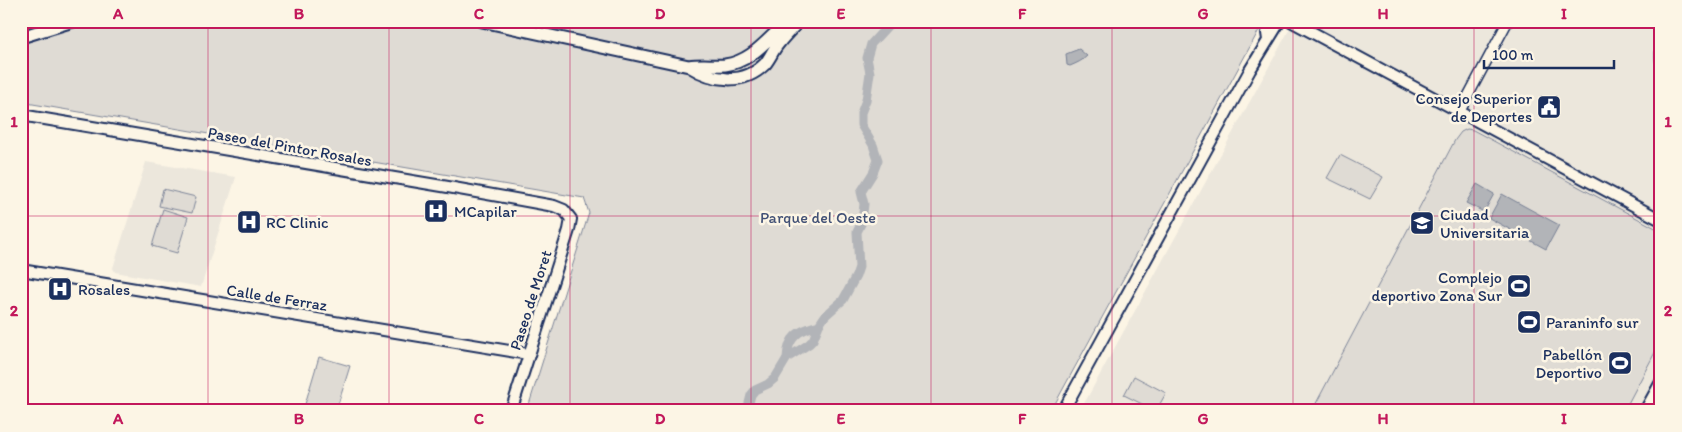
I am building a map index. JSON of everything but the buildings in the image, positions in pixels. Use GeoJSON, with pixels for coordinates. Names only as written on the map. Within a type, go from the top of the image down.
{"type":"FeatureCollection","features":[{"type":"Feature","properties":{"kind":"main road"},"geometry":{"type":"LineString","coordinates":[[21,37],[73,21]]}},
{"type":"Feature","properties":{"kind":"main road"},"geometry":{"type":"LineString","coordinates":[[482,21],[689,66],[710,76],[731,79],[749,75],[766,63],[777,45],[800,21]]}},
{"type":"Feature","properties":{"kind":"main road"},"geometry":{"type":"LineString","coordinates":[[689,66],[726,65],[748,57],[761,49],[789,21]]}},
{"type":"Feature","properties":{"kind":"main road"},"geometry":{"type":"LineString","coordinates":[[1268,41],[1267,33],[1270,21]]}},
{"type":"Feature","properties":{"kind":"main road"},"geometry":{"type":"LineString","coordinates":[[1063,411],[1250,70],[1280,21]]}},
{"type":"Feature","properties":{"kind":"main road"},"geometry":{"type":"LineString","coordinates":[[1291,21],[1661,220]]}},
{"type":"Feature","properties":{"kind":"main road","name":"Paseo del Pintor Rosales"},"geometry":{"type":"LineString","coordinates":[[21,115],[554,206]]}},
{"type":"Feature","properties":{"kind":"main road","name":"Paseo de Moret"},"geometry":{"type":"LineString","coordinates":[[511,411],[571,219],[564,210],[554,206]]}},
{"type":"Feature","properties":{"kind":"main road","name":"Calle de Ferraz"},"geometry":{"type":"LineString","coordinates":[[21,270],[528,354]]}},
{"type":"Feature","properties":{"kind":"main road"},"geometry":{"type":"LineString","coordinates":[[1646,411],[1661,382]]}},
{"type":"Feature","properties":{"kind":"street"},"geometry":{"type":"LineString","coordinates":[[1460,111],[1508,21]]}},
{"type":"Feature","properties":{"kind":"shaded area","name":"Ciudad Universitaria"},"geometry":{"type":"Polygon","coordinates":[[[1294,21],[1661,21],[1661,411],[1080,411],[1294,21]]]}},
{"type":"Feature","properties":{"kind":"shaded area"},"geometry":{"type":"Polygon","coordinates":[[[1079,49],[1087,56],[1075,64],[1067,65],[1066,54],[1079,49]]]}},
{"type":"Feature","properties":{"kind":"shaded area"},"geometry":{"type":"Polygon","coordinates":[[[146,162],[236,177],[201,287],[115,272],[113,268],[146,162]]]}},
{"type":"Feature","properties":{"kind":"shaded area"},"geometry":{"type":"Polygon","coordinates":[[[1477,184],[1494,194],[1484,212],[1466,203],[1477,184]]]}},
{"type":"Feature","properties":{"kind":"shaded area"},"geometry":{"type":"Polygon","coordinates":[[[1502,194],[1559,225],[1546,249],[1489,218],[1502,194]]]}},
{"type":"Feature","properties":{"kind":"green space","name":"Parque del Oeste"},"geometry":{"type":"Polygon","coordinates":[[[21,21],[1264,21],[1051,411],[527,411],[589,213],[584,198],[21,102],[21,21]]]}},
{"type":"Feature","properties":{"kind":"green space"},"geometry":{"type":"Polygon","coordinates":[[[1661,33],[1661,78],[1656,67],[1655,50],[1661,33]]]}},
{"type":"Feature","properties":{"kind":"green space","name":"Complejo deportivo Zona Sur"},"geometry":{"type":"Polygon","coordinates":[[[1467,129],[1473,130],[1661,231],[1661,341],[1624,411],[1312,411],[1455,140],[1461,132],[1467,129]]]}},
{"type":"Feature","properties":{"kind":"green space"},"geometry":{"type":"Polygon","coordinates":[[[1340,155],[1383,177],[1370,199],[1327,178],[1340,155]]]}},
{"type":"Feature","properties":{"kind":"green space"},"geometry":{"type":"Polygon","coordinates":[[[163,189],[196,197],[192,213],[159,206],[163,189]]]}},
{"type":"Feature","properties":{"kind":"green space"},"geometry":{"type":"Polygon","coordinates":[[[163,209],[188,217],[177,253],[152,246],[163,209]]]}},
{"type":"Feature","properties":{"kind":"green space"},"geometry":{"type":"Polygon","coordinates":[[[319,357],[350,366],[336,411],[303,411],[319,357]]]}},
{"type":"Feature","properties":{"kind":"green space"},"geometry":{"type":"Polygon","coordinates":[[[1134,376],[1166,393],[1156,411],[1124,395],[1134,376]]]}},
{"type":"Feature","properties":{"kind":"waterway"},"geometry":{"type":"LineString","coordinates":[[747,411],[751,395],[755,390],[768,384],[775,378],[787,358],[813,340],[825,316],[843,300],[856,276],[859,267],[857,232],[862,222],[864,204],[861,192],[873,173],[878,160],[873,145],[861,125],[861,113],[866,100],[870,73],[867,58],[871,44],[892,21]]}},
{"type":"Feature","properties":{"kind":"waterway"},"geometry":{"type":"LineString","coordinates":[[787,358],[792,339],[800,332],[819,325]]}},
{"type":"Feature","properties":{"kind":"place","name":"Consejo Superior de Deportes"},"geometry":{"type":"Point","coordinates":[1549,107]}},
{"type":"Feature","properties":{"kind":"place","name":"MCapilar"},"geometry":{"type":"Point","coordinates":[436,211]}},
{"type":"Feature","properties":{"kind":"place","name":"RC Clinic"},"geometry":{"type":"Point","coordinates":[249,222]}},
{"type":"Feature","properties":{"kind":"place","name":"Ciudad Universitaria"},"geometry":{"type":"Point","coordinates":[1422,223]}},
{"type":"Feature","properties":{"kind":"place","name":"Complejo deportivo Zona Sur"},"geometry":{"type":"Point","coordinates":[1519,286]}},
{"type":"Feature","properties":{"kind":"place","name":"Rosales"},"geometry":{"type":"Point","coordinates":[60,289]}},
{"type":"Feature","properties":{"kind":"place","name":"Paraninfo sur"},"geometry":{"type":"Point","coordinates":[1529,322]}},
{"type":"Feature","properties":{"kind":"place","name":"Pabellón Deportivo"},"geometry":{"type":"Point","coordinates":[1620,363]}}]}
